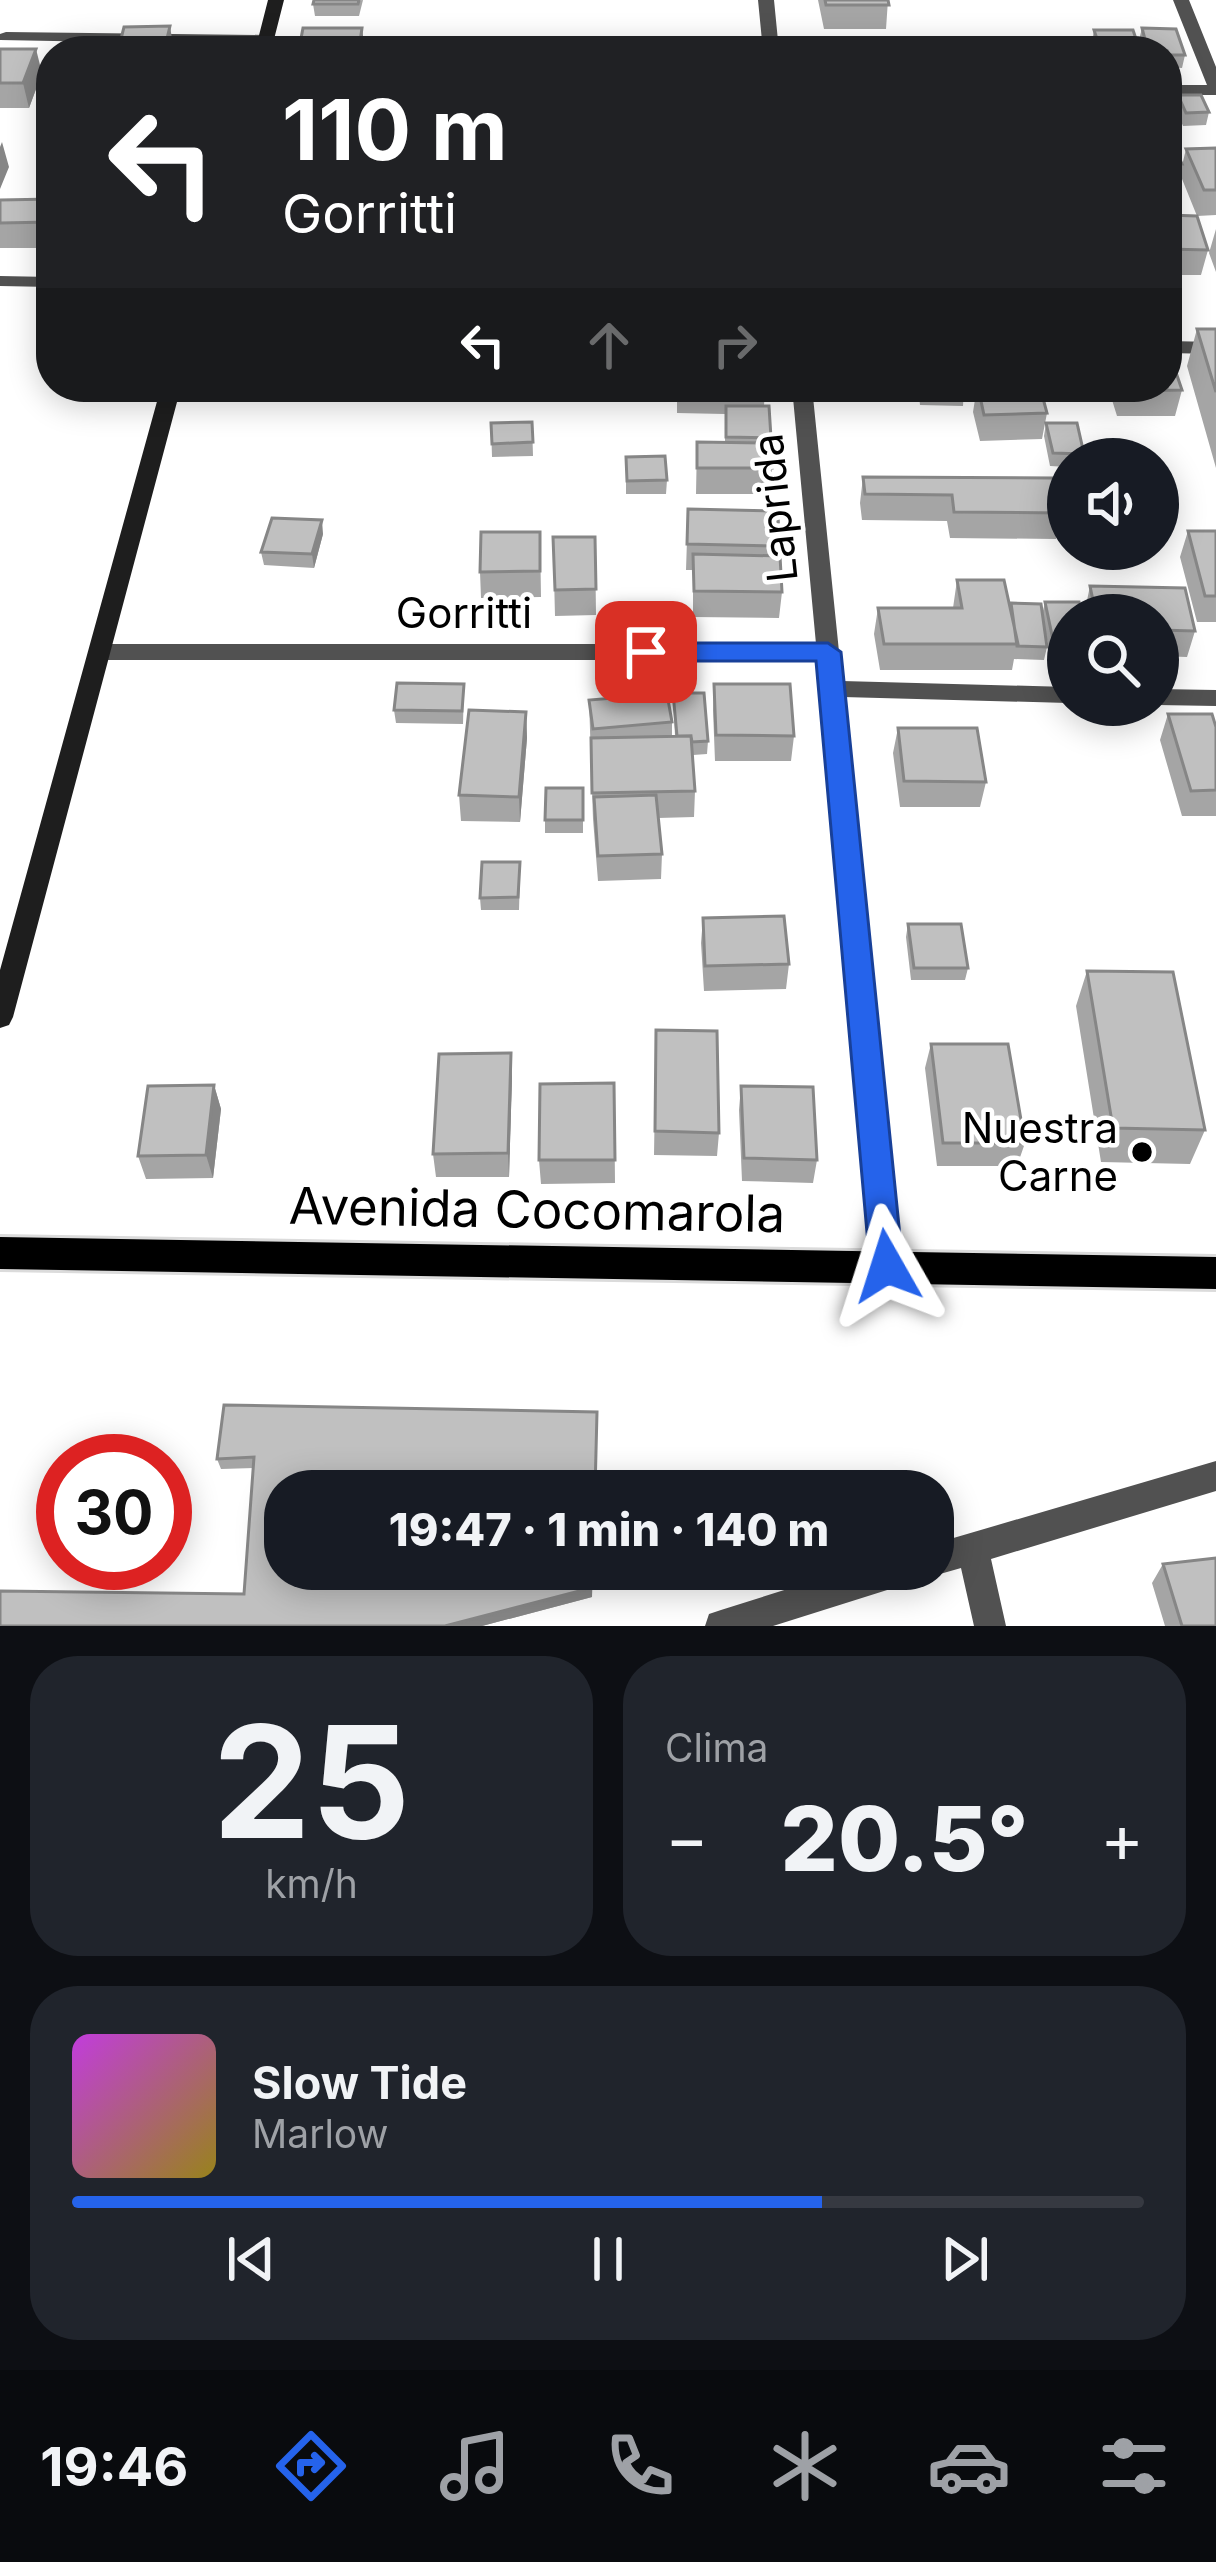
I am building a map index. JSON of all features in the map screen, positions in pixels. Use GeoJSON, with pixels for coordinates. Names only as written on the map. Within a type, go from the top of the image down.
{"type":"FeatureCollection","features":[{"type":"Feature","properties":{"kind":"main road"},"geometry":{"type":"LineString","coordinates":[[267,36],[276,0]]}},
{"type":"Feature","properties":{"kind":"main road"},"geometry":{"type":"LineString","coordinates":[[0,1017],[167,402]]}},
{"type":"Feature","properties":{"kind":"main road","name":"Avenida Cocomarola"},"geometry":{"type":"LineString","coordinates":[[0,1253],[1216,1273]]}},
{"type":"Feature","properties":{"kind":"street"},"geometry":{"type":"LineString","coordinates":[[766,0],[770,36]]}},
{"type":"Feature","properties":{"kind":"street"},"geometry":{"type":"LineString","coordinates":[[1181,0],[1216,88],[1182,89]]}},
{"type":"Feature","properties":{"kind":"street"},"geometry":{"type":"LineString","coordinates":[[7,37],[36,38]]}},
{"type":"Feature","properties":{"kind":"street"},"geometry":{"type":"LineString","coordinates":[[0,281],[36,282]]}},
{"type":"Feature","properties":{"kind":"street"},"geometry":{"type":"LineString","coordinates":[[1182,347],[1216,348]]}},
{"type":"Feature","properties":{"kind":"street","name":"Laprida"},"geometry":{"type":"LineString","coordinates":[[803,402],[887,1266]]}},
{"type":"Feature","properties":{"kind":"street","name":"Gorritti"},"geometry":{"type":"LineString","coordinates":[[100,652],[828,652]]}},
{"type":"Feature","properties":{"kind":"street"},"geometry":{"type":"LineString","coordinates":[[831,689],[1047,694]]}},
{"type":"Feature","properties":{"kind":"street"},"geometry":{"type":"LineString","coordinates":[[1179,697],[1216,698]]}},
{"type":"Feature","properties":{"kind":"street"},"geometry":{"type":"LineString","coordinates":[[954,1553],[1216,1476]]}},
{"type":"Feature","properties":{"kind":"street"},"geometry":{"type":"LineString","coordinates":[[972,1547],[990,1626]]}},
{"type":"Feature","properties":{"kind":"street"},"geometry":{"type":"LineString","coordinates":[[722,1626],[836,1590]]}},
{"type":"Feature","properties":{"kind":"building"},"geometry":{"type":"Polygon","coordinates":[[[314,0],[359,0],[358,4],[313,4],[314,0]]]}},
{"type":"Feature","properties":{"kind":"building"},"geometry":{"type":"Polygon","coordinates":[[[825,0],[888,0],[889,5],[826,5],[825,0]]]}},
{"type":"Feature","properties":{"kind":"building"},"geometry":{"type":"Polygon","coordinates":[[[170,26],[168,36],[122,36],[124,27],[170,26]]]}},
{"type":"Feature","properties":{"kind":"building"},"geometry":{"type":"Polygon","coordinates":[[[303,28],[362,28],[361,36],[301,36],[303,28]]]}},
{"type":"Feature","properties":{"kind":"building"},"geometry":{"type":"Polygon","coordinates":[[[1142,28],[1176,29],[1178,36],[1144,36],[1142,28]]]}},
{"type":"Feature","properties":{"kind":"building"},"geometry":{"type":"Polygon","coordinates":[[[1094,30],[1133,30],[1135,36],[1096,36],[1094,30]]]}},
{"type":"Feature","properties":{"kind":"building"},"geometry":{"type":"Polygon","coordinates":[[[0,49],[36,49],[23,83],[0,83],[0,49]]]}},
{"type":"Feature","properties":{"kind":"building"},"geometry":{"type":"Polygon","coordinates":[[[1182,95],[1201,95],[1209,112],[1186,113],[1182,95]]]}},
{"type":"Feature","properties":{"kind":"building"},"geometry":{"type":"Polygon","coordinates":[[[1216,148],[1216,190],[1204,190],[1186,149],[1216,148]]]}},
{"type":"Feature","properties":{"kind":"building"},"geometry":{"type":"Polygon","coordinates":[[[36,199],[36,222],[0,223],[0,200],[36,199]]]}},
{"type":"Feature","properties":{"kind":"building"},"geometry":{"type":"Polygon","coordinates":[[[1182,216],[1197,216],[1208,250],[1182,249],[1182,216]]]}},
{"type":"Feature","properties":{"kind":"building"},"geometry":{"type":"Polygon","coordinates":[[[1197,329],[1216,329],[1216,392],[1197,329]]]}},
{"type":"Feature","properties":{"kind":"building"},"geometry":{"type":"Polygon","coordinates":[[[981,402],[1044,402],[1047,413],[984,415],[981,402]]]}},
{"type":"Feature","properties":{"kind":"building"},"geometry":{"type":"Polygon","coordinates":[[[726,406],[769,406],[771,438],[726,437],[726,406]]]}},
{"type":"Feature","properties":{"kind":"building"},"geometry":{"type":"Polygon","coordinates":[[[532,422],[533,442],[492,444],[491,423],[532,422]]]}},
{"type":"Feature","properties":{"kind":"building"},"geometry":{"type":"Polygon","coordinates":[[[1046,423],[1077,423],[1080,438],[1050,438],[1046,423]]]}},
{"type":"Feature","properties":{"kind":"building"},"geometry":{"type":"Polygon","coordinates":[[[697,442],[770,443],[772,468],[697,468],[697,442]]]}},
{"type":"Feature","properties":{"kind":"building"},"geometry":{"type":"Polygon","coordinates":[[[665,456],[667,480],[627,481],[626,457],[665,456]]]}},
{"type":"Feature","properties":{"kind":"building"},"geometry":{"type":"Polygon","coordinates":[[[863,477],[1047,478],[1047,513],[954,512],[952,495],[865,494],[863,477]]]}},
{"type":"Feature","properties":{"kind":"building"},"geometry":{"type":"Polygon","coordinates":[[[688,509],[778,511],[779,546],[687,544],[688,509]]]}},
{"type":"Feature","properties":{"kind":"building"},"geometry":{"type":"Polygon","coordinates":[[[272,518],[322,520],[312,554],[261,552],[272,518]]]}},
{"type":"Feature","properties":{"kind":"building"},"geometry":{"type":"Polygon","coordinates":[[[1188,531],[1216,531],[1216,596],[1205,596],[1188,531]]]}},
{"type":"Feature","properties":{"kind":"building"},"geometry":{"type":"Polygon","coordinates":[[[481,532],[540,532],[540,571],[480,572],[481,532]]]}},
{"type":"Feature","properties":{"kind":"building"},"geometry":{"type":"Polygon","coordinates":[[[553,537],[595,537],[596,589],[555,590],[553,537]]]}},
{"type":"Feature","properties":{"kind":"building"},"geometry":{"type":"Polygon","coordinates":[[[693,554],[780,556],[782,592],[694,591],[693,554]]]}},
{"type":"Feature","properties":{"kind":"building"},"geometry":{"type":"Polygon","coordinates":[[[957,580],[1004,580],[1018,644],[884,644],[878,608],[962,608],[957,580]]]}},
{"type":"Feature","properties":{"kind":"building"},"geometry":{"type":"Polygon","coordinates":[[[1090,586],[1185,588],[1195,631],[1179,631],[1179,594],[1092,594],[1090,586]]]}},
{"type":"Feature","properties":{"kind":"building"},"geometry":{"type":"Polygon","coordinates":[[[1011,603],[1041,604],[1047,647],[1017,646],[1011,603]]]}},
{"type":"Feature","properties":{"kind":"building"},"geometry":{"type":"Polygon","coordinates":[[[662,666],[672,722],[593,729],[589,700],[639,696],[633,668],[662,666]]]}},
{"type":"Feature","properties":{"kind":"building"},"geometry":{"type":"Polygon","coordinates":[[[397,683],[464,684],[462,711],[394,710],[397,683]]]}},
{"type":"Feature","properties":{"kind":"building"},"geometry":{"type":"Polygon","coordinates":[[[714,684],[790,684],[794,736],[716,735],[714,684]]]}},
{"type":"Feature","properties":{"kind":"building"},"geometry":{"type":"Polygon","coordinates":[[[673,693],[704,693],[708,741],[677,736],[673,693]]]}},
{"type":"Feature","properties":{"kind":"building"},"geometry":{"type":"Polygon","coordinates":[[[469,710],[526,712],[519,797],[459,795],[469,710]]]}},
{"type":"Feature","properties":{"kind":"building"},"geometry":{"type":"Polygon","coordinates":[[[1179,714],[1212,714],[1216,790],[1191,791],[1172,726],[1179,726],[1179,714]]]}},
{"type":"Feature","properties":{"kind":"building"},"geometry":{"type":"Polygon","coordinates":[[[898,728],[977,728],[986,782],[904,781],[898,728]]]}},
{"type":"Feature","properties":{"kind":"building"},"geometry":{"type":"Polygon","coordinates":[[[691,736],[695,791],[592,793],[591,738],[691,736]]]}},
{"type":"Feature","properties":{"kind":"building"},"geometry":{"type":"Polygon","coordinates":[[[546,788],[583,788],[583,820],[545,820],[546,788]]]}},
{"type":"Feature","properties":{"kind":"building"},"geometry":{"type":"Polygon","coordinates":[[[656,795],[662,854],[598,856],[594,797],[656,795]]]}},
{"type":"Feature","properties":{"kind":"building"},"geometry":{"type":"Polygon","coordinates":[[[482,862],[520,862],[518,897],[480,898],[482,862]]]}},
{"type":"Feature","properties":{"kind":"building"},"geometry":{"type":"Polygon","coordinates":[[[784,916],[789,964],[705,966],[703,918],[784,916]]]}},
{"type":"Feature","properties":{"kind":"building"},"geometry":{"type":"Polygon","coordinates":[[[908,924],[961,924],[968,968],[914,968],[908,924]]]}},
{"type":"Feature","properties":{"kind":"building"},"geometry":{"type":"Polygon","coordinates":[[[1087,971],[1173,972],[1205,1130],[1113,1128],[1087,971]]]}},
{"type":"Feature","properties":{"kind":"building"},"geometry":{"type":"Polygon","coordinates":[[[656,1030],[717,1031],[719,1133],[655,1131],[656,1030]]]}},
{"type":"Feature","properties":{"kind":"building"},"geometry":{"type":"Polygon","coordinates":[[[931,1044],[1008,1044],[1025,1143],[943,1143],[931,1044]]]}},
{"type":"Feature","properties":{"kind":"building"},"geometry":{"type":"Polygon","coordinates":[[[511,1053],[508,1153],[433,1154],[439,1054],[511,1053]]]}},
{"type":"Feature","properties":{"kind":"building"},"geometry":{"type":"Polygon","coordinates":[[[614,1083],[615,1160],[539,1160],[540,1084],[614,1083]]]}},
{"type":"Feature","properties":{"kind":"building"},"geometry":{"type":"Polygon","coordinates":[[[214,1085],[206,1155],[138,1156],[148,1086],[214,1085]]]}},
{"type":"Feature","properties":{"kind":"building"},"geometry":{"type":"Polygon","coordinates":[[[741,1086],[813,1087],[817,1160],[744,1158],[741,1086]]]}},
{"type":"Feature","properties":{"kind":"building"},"geometry":{"type":"Polygon","coordinates":[[[224,1405],[597,1412],[596,1470],[264,1470],[264,1590],[583,1590],[445,1626],[0,1626],[0,1591],[244,1594],[254,1457],[217,1459],[224,1405]]]}},
{"type":"Feature","properties":{"kind":"building"},"geometry":{"type":"Polygon","coordinates":[[[1216,1558],[1216,1626],[1182,1626],[1163,1564],[1216,1558]]]}},
{"type":"Feature","properties":{"kind":"place","name":"Nuestra Carne"},"geometry":{"type":"Point","coordinates":[1142,1152]}},
{"type":"Feature","properties":{"kind":"route"},"geometry":{"type":"LineString","coordinates":[[646,652],[828,652],[887,1266]]}}]}
